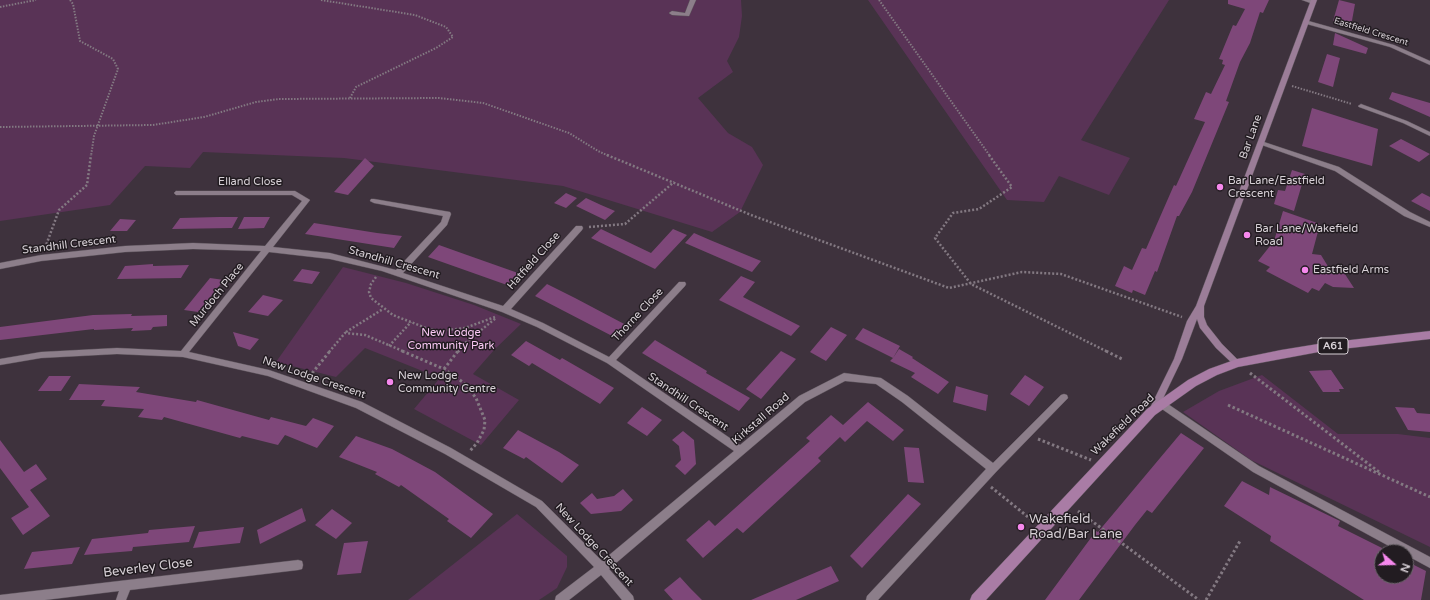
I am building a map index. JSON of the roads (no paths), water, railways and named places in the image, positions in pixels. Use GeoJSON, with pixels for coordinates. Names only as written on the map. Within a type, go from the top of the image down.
{"type":"FeatureCollection","features":[{"type":"Feature","properties":{"kind":"main road","name":"Bar Lane"},"geometry":{"type":"LineString","coordinates":[[1237,363],[1219,346],[1203,326],[1200,317],[1200,306],[1313,1]]}},
{"type":"Feature","properties":{"kind":"main road"},"geometry":{"type":"LineString","coordinates":[[1152,412],[1178,359],[1191,321],[1200,306]]}},
{"type":"Feature","properties":{"kind":"main road","name":"Wakefield Road"},"geometry":{"type":"LineString","coordinates":[[977,600],[1101,464],[1152,412],[1192,383],[1213,372],[1237,363],[1324,347],[1430,336]]}},
{"type":"Feature","properties":{"kind":"street"},"geometry":{"type":"LineString","coordinates":[[672,13],[687,15],[693,0]]}},
{"type":"Feature","properties":{"kind":"street"},"geometry":{"type":"LineString","coordinates":[[1305,0],[1313,1]]}},
{"type":"Feature","properties":{"kind":"street","name":"Eastfield Crescent"},"geometry":{"type":"LineString","coordinates":[[1305,22],[1392,46],[1430,63]]}},
{"type":"Feature","properties":{"kind":"street"},"geometry":{"type":"LineString","coordinates":[[1361,106],[1405,122],[1430,134]]}},
{"type":"Feature","properties":{"kind":"street"},"geometry":{"type":"LineString","coordinates":[[1261,143],[1337,169],[1408,214],[1430,225]]}},
{"type":"Feature","properties":{"kind":"street","name":"Elland Close"},"geometry":{"type":"LineString","coordinates":[[178,193],[293,193],[306,200],[267,249]]}},
{"type":"Feature","properties":{"kind":"street"},"geometry":{"type":"LineString","coordinates":[[374,201],[447,214],[444,223],[405,264],[398,274]]}},
{"type":"Feature","properties":{"kind":"street","name":"Hatfield Close"},"geometry":{"type":"LineString","coordinates":[[505,310],[579,228]]}},
{"type":"Feature","properties":{"kind":"street","name":"Standhill Crescent"},"geometry":{"type":"LineString","coordinates":[[0,266],[41,258],[125,249],[170,247],[267,249],[330,256],[383,269],[505,310],[540,325],[610,362],[741,451]]}},
{"type":"Feature","properties":{"kind":"street","name":"Murdoch Place"},"geometry":{"type":"LineString","coordinates":[[183,354],[267,249]]}},
{"type":"Feature","properties":{"kind":"street","name":"Thorne Close"},"geometry":{"type":"LineString","coordinates":[[610,362],[682,284]]}},
{"type":"Feature","properties":{"kind":"street","name":"New Lodge Crescent"},"geometry":{"type":"LineString","coordinates":[[0,362],[41,355],[117,351],[183,354],[269,373],[359,405],[462,460],[539,504],[602,568],[629,600]]}},
{"type":"Feature","properties":{"kind":"street","name":"Kirkstall Road"},"geometry":{"type":"LineString","coordinates":[[560,600],[602,568],[802,399],[844,377],[878,381],[904,399],[993,468]]}},
{"type":"Feature","properties":{"kind":"street"},"geometry":{"type":"LineString","coordinates":[[871,600],[993,468],[1064,398]]}},
{"type":"Feature","properties":{"kind":"street"},"geometry":{"type":"LineString","coordinates":[[1162,404],[1256,469],[1430,563]]}},
{"type":"Feature","properties":{"kind":"street","name":"Beverley Close"},"geometry":{"type":"LineString","coordinates":[[0,600],[298,564]]}},
{"type":"Feature","properties":{"kind":"street"},"geometry":{"type":"LineString","coordinates":[[121,600],[127,585]]}},
{"type":"Feature","properties":{"kind":"place","name":"Bar Lane/Eastfield Crescent"},"geometry":{"type":"Point","coordinates":[1220,187]}},
{"type":"Feature","properties":{"kind":"place","name":"Bar Lane/Wakefield Road"},"geometry":{"type":"Point","coordinates":[1247,235]}},
{"type":"Feature","properties":{"kind":"place","name":"Eastfield Arms"},"geometry":{"type":"Point","coordinates":[1305,270]}},
{"type":"Feature","properties":{"kind":"place","name":"New Lodge Community Centre"},"geometry":{"type":"Point","coordinates":[390,382]}},
{"type":"Feature","properties":{"kind":"place","name":"Wakefield Road/Bar Lane"},"geometry":{"type":"Point","coordinates":[1021,527]}},
{"type":"Feature","properties":{"kind":"park label","name":"New Lodge Community Park"},"geometry":{"type":"Point","coordinates":[451,339]}}]}
